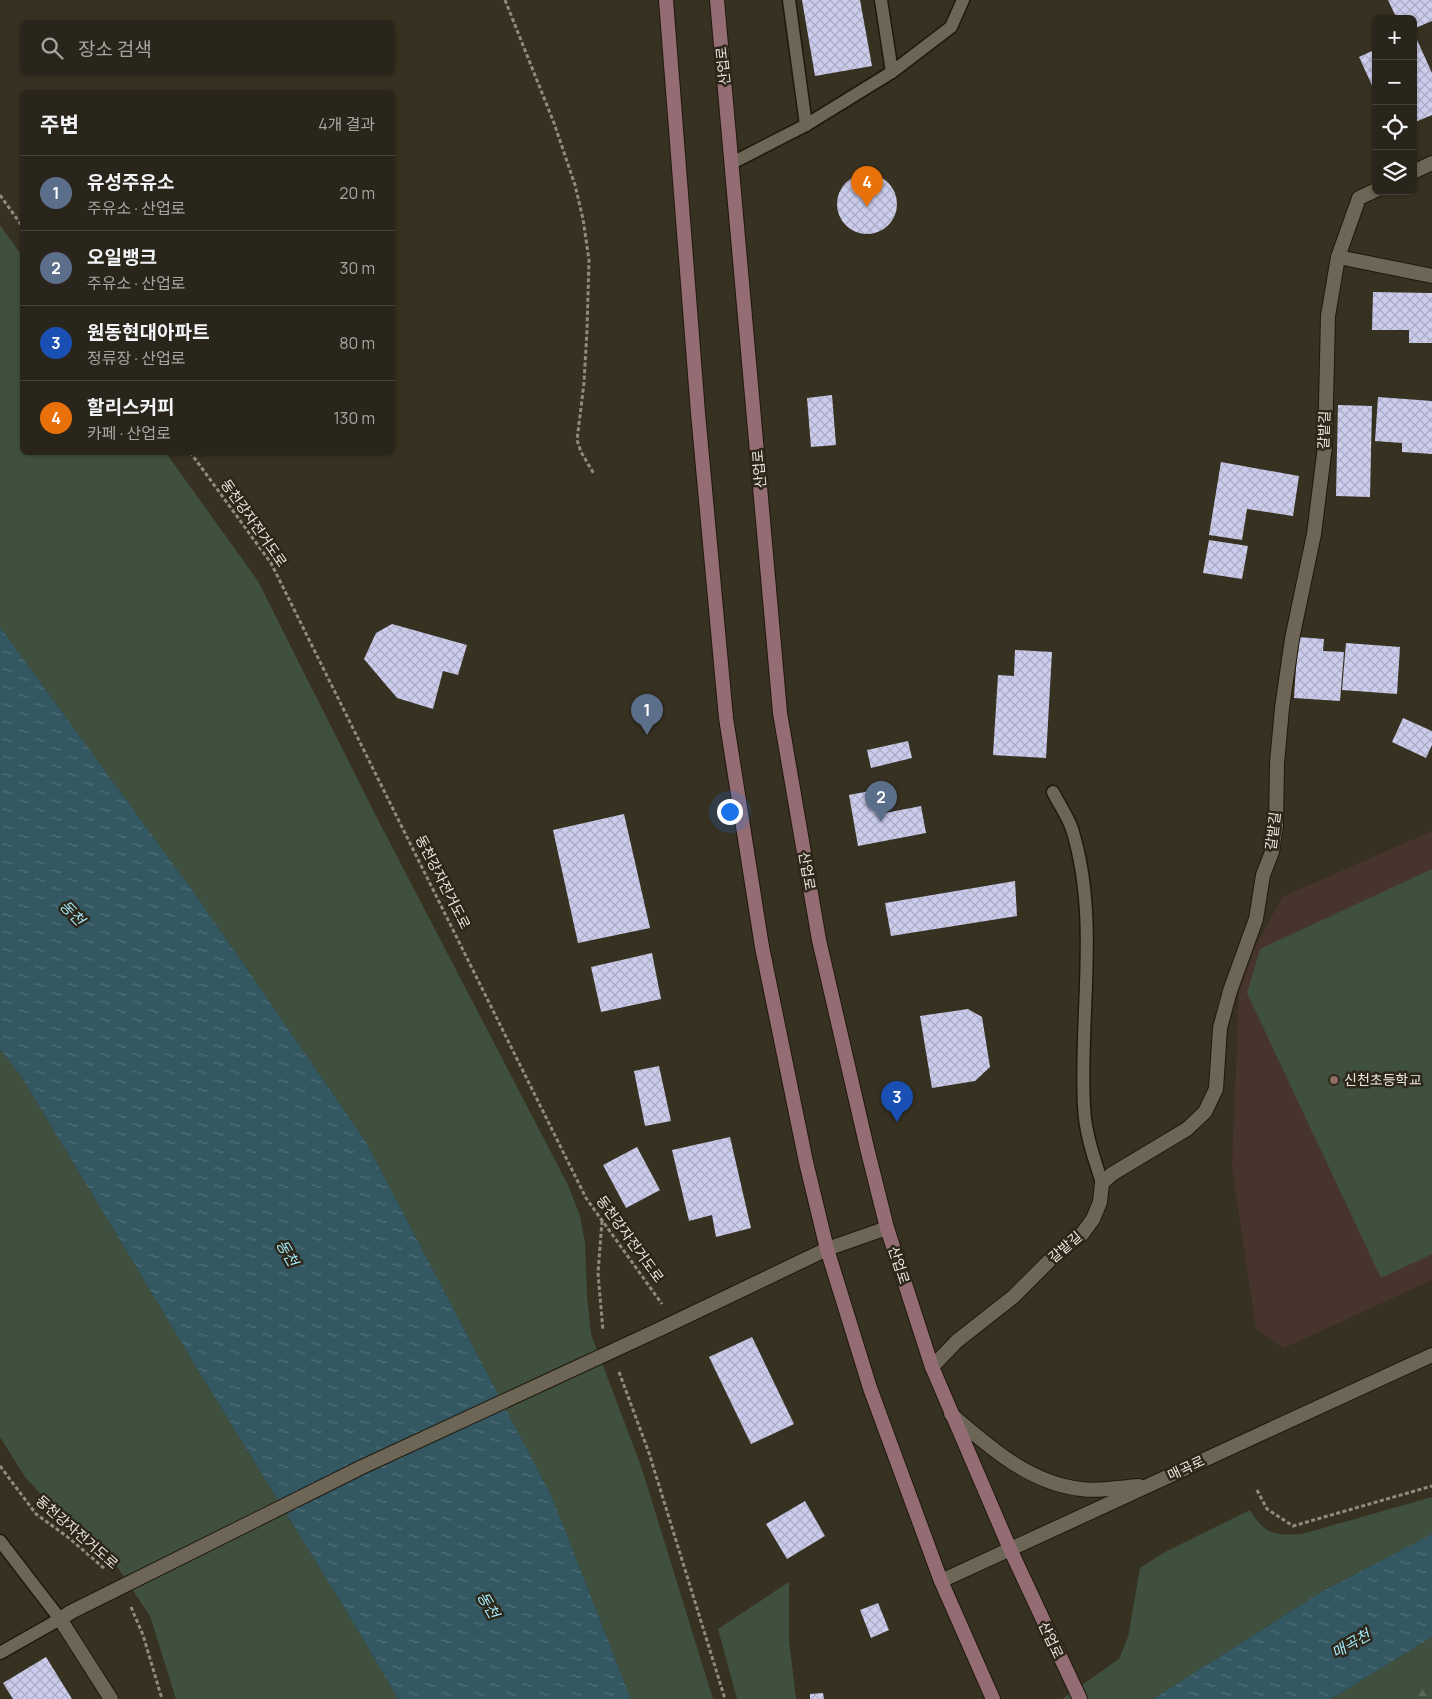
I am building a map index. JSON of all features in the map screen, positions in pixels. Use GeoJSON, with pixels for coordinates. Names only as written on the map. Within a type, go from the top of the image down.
{"type":"FeatureCollection","features":[{"type":"Feature","properties":{"kind":"main road"},"geometry":{"type":"LineString","coordinates":[[666,0],[698,413],[726,718],[762,947],[806,1162],[827,1249],[870,1388],[941,1581],[993,1699]]}},
{"type":"Feature","properties":{"kind":"main road","name":"산업로"},"geometry":{"type":"LineString","coordinates":[[717,0],[780,713],[819,940],[887,1228],[932,1367],[1010,1549],[1080,1699]]}},
{"type":"Feature","properties":{"kind":"street"},"geometry":{"type":"LineString","coordinates":[[1417,170],[1432,164]]}},
{"type":"Feature","properties":{"kind":"street","name":"갈밭길"},"geometry":{"type":"LineString","coordinates":[[932,1367],[957,1341],[1013,1297],[1054,1256],[1082,1234],[1093,1219],[1100,1202],[1102,1183],[1112,1174],[1187,1129],[1205,1112],[1216,1089],[1220,1028],[1230,991],[1256,920],[1263,875],[1272,852],[1276,826],[1277,763],[1282,708],[1292,639],[1314,534],[1325,446],[1328,316],[1338,257],[1359,198],[1372,192]]}},
{"type":"Feature","properties":{"kind":"street"},"geometry":{"type":"LineString","coordinates":[[1338,257],[1432,276]]}},
{"type":"Feature","properties":{"kind":"street"},"geometry":{"type":"LineString","coordinates":[[111,1699],[65,1616],[362,1467],[675,1323],[827,1249],[887,1228]]}},
{"type":"Feature","properties":{"kind":"street","name":"매곡로"},"geometry":{"type":"LineString","coordinates":[[941,1581],[1432,1355]]}},
{"type":"Feature","properties":{"kind":"street"},"geometry":{"type":"LineString","coordinates":[[951,1414],[999,1456],[1046,1481],[1082,1490],[1147,1486]]}},
{"type":"Feature","properties":{"kind":"lane"},"geometry":{"type":"LineString","coordinates":[[789,0],[806,125]]}},
{"type":"Feature","properties":{"kind":"lane"},"geometry":{"type":"LineString","coordinates":[[881,0],[892,72]]}},
{"type":"Feature","properties":{"kind":"lane"},"geometry":{"type":"LineString","coordinates":[[732,163],[806,125],[892,72],[951,27],[963,0]]}},
{"type":"Feature","properties":{"kind":"lane"},"geometry":{"type":"LineString","coordinates":[[1053,792],[1072,828],[1083,875],[1087,935],[1084,1106],[1087,1134],[1102,1183]]}},
{"type":"Feature","properties":{"kind":"lane"},"geometry":{"type":"LineString","coordinates":[[0,1541],[65,1616],[0,1653]]}},
{"type":"Feature","properties":{"kind":"path"},"geometry":{"type":"LineString","coordinates":[[505,0],[554,123],[575,185],[584,219],[588,260],[587,330],[584,383],[577,440],[580,452],[594,474]]}},
{"type":"Feature","properties":{"kind":"path"},"geometry":{"type":"LineString","coordinates":[[0,195],[20,223]]}},
{"type":"Feature","properties":{"kind":"path","name":"동천강자전거도로"},"geometry":{"type":"LineString","coordinates":[[192,455],[271,563],[586,1198],[626,1251],[675,1323]]}},
{"type":"Feature","properties":{"kind":"path"},"geometry":{"type":"LineString","coordinates":[[602,1220],[598,1273],[599,1302],[606,1339]]}},
{"type":"Feature","properties":{"kind":"path"},"geometry":{"type":"LineString","coordinates":[[616,1365],[649,1453],[725,1699]]}},
{"type":"Feature","properties":{"kind":"path","name":"동천강자전거도로"},"geometry":{"type":"LineString","coordinates":[[0,1466],[36,1514],[69,1538],[108,1572]]}},
{"type":"Feature","properties":{"kind":"path"},"geometry":{"type":"LineString","coordinates":[[1257,1490],[1267,1509],[1293,1526],[1432,1486]]}},
{"type":"Feature","properties":{"kind":"path"},"geometry":{"type":"LineString","coordinates":[[128,1602],[143,1635],[153,1674],[162,1699]]}},
{"type":"Feature","properties":{"kind":"shaded area","name":"신천초등학교"},"geometry":{"type":"Polygon","coordinates":[[[1432,831],[1432,1280],[1284,1348],[1256,1329],[1232,1167],[1239,993],[1255,948],[1282,897],[1432,831]]]}},
{"type":"Feature","properties":{"kind":"green space"},"geometry":{"type":"Polygon","coordinates":[[[0,225],[20,253],[20,455],[167,455],[258,581],[376,816],[568,1185],[580,1216],[585,1243],[591,1334],[641,1466],[713,1699],[631,1699],[552,1497],[366,1142],[200,901],[0,627],[0,225]]]}},
{"type":"Feature","properties":{"kind":"green space"},"geometry":{"type":"Polygon","coordinates":[[[1432,869],[1432,1254],[1381,1278],[1247,993],[1260,949],[1432,869]]]}},
{"type":"Feature","properties":{"kind":"green space"},"geometry":{"type":"Polygon","coordinates":[[[0,1049],[21,1076],[398,1699],[176,1699],[150,1616],[112,1559],[59,1514],[25,1477],[0,1437],[0,1049]]]}},
{"type":"Feature","properties":{"kind":"green space"},"geometry":{"type":"Polygon","coordinates":[[[1432,1497],[1432,1534],[1321,1592],[1153,1699],[1062,1699],[1119,1659],[1128,1637],[1140,1568],[1165,1552],[1250,1510],[1260,1524],[1271,1532],[1277,1534],[1302,1534],[1432,1497]]]}},
{"type":"Feature","properties":{"kind":"green space"},"geometry":{"type":"Polygon","coordinates":[[[789,1582],[789,1640],[796,1699],[737,1699],[718,1629],[789,1582]]]}},
{"type":"Feature","properties":{"kind":"green space"},"geometry":{"type":"Polygon","coordinates":[[[1432,1637],[1432,1675],[1394,1699],[1331,1699],[1432,1637]]]}},
{"type":"Feature","properties":{"kind":"green space"},"geometry":{"type":"Polygon","coordinates":[[[1432,1675],[1432,1699],[1394,1699],[1432,1675]]]}},
{"type":"Feature","properties":{"kind":"water","name":"동천"},"geometry":{"type":"Polygon","coordinates":[[[0,627],[200,901],[366,1142],[552,1497],[631,1699],[398,1699],[21,1076],[0,1049],[0,627]]]}},
{"type":"Feature","properties":{"kind":"water","name":"매곡천"},"geometry":{"type":"Polygon","coordinates":[[[1432,1534],[1432,1637],[1331,1699],[1153,1699],[1321,1592],[1432,1534]]]}},
{"type":"Feature","properties":{"kind":"building"},"geometry":{"type":"Polygon","coordinates":[[[802,0],[860,0],[872,66],[815,76],[802,0]]]}},
{"type":"Feature","properties":{"kind":"building"},"geometry":{"type":"Polygon","coordinates":[[[1388,0],[1432,0],[1432,21],[1417,27],[1417,15],[1395,15],[1388,0]]]}},
{"type":"Feature","properties":{"kind":"building"},"geometry":{"type":"Polygon","coordinates":[[[1417,40],[1432,73],[1432,115],[1417,121],[1417,40]]]}},
{"type":"Feature","properties":{"kind":"building"},"geometry":{"type":"Polygon","coordinates":[[[1372,51],[1372,85],[1359,57],[1372,51]]]}},
{"type":"Feature","properties":{"kind":"building"},"geometry":{"type":"Polygon","coordinates":[[[867,174],[884,179],[892,187],[897,204],[892,221],[884,229],[867,234],[850,229],[842,221],[837,204],[842,187],[850,179],[867,174]]]}},
{"type":"Feature","properties":{"kind":"building"},"geometry":{"type":"Polygon","coordinates":[[[1373,292],[1432,293],[1432,343],[1409,343],[1409,330],[1372,330],[1373,292]]]}},
{"type":"Feature","properties":{"kind":"building"},"geometry":{"type":"Polygon","coordinates":[[[832,395],[836,445],[811,447],[807,398],[832,395]]]}},
{"type":"Feature","properties":{"kind":"building"},"geometry":{"type":"Polygon","coordinates":[[[1378,397],[1432,401],[1432,454],[1402,452],[1402,443],[1375,441],[1378,397]]]}},
{"type":"Feature","properties":{"kind":"building"},"geometry":{"type":"Polygon","coordinates":[[[1338,405],[1372,406],[1370,497],[1336,496],[1338,405]]]}},
{"type":"Feature","properties":{"kind":"building"},"geometry":{"type":"Polygon","coordinates":[[[1221,462],[1299,476],[1293,516],[1247,509],[1242,540],[1209,535],[1221,462]]]}},
{"type":"Feature","properties":{"kind":"building"},"geometry":{"type":"Polygon","coordinates":[[[1209,540],[1248,546],[1242,579],[1203,573],[1209,540]]]}},
{"type":"Feature","properties":{"kind":"building"},"geometry":{"type":"Polygon","coordinates":[[[392,624],[467,645],[458,675],[443,671],[433,709],[397,698],[364,659],[376,633],[392,624]]]}},
{"type":"Feature","properties":{"kind":"building"},"geometry":{"type":"Polygon","coordinates":[[[1298,637],[1324,639],[1323,651],[1344,652],[1340,701],[1294,698],[1298,637]]]}},
{"type":"Feature","properties":{"kind":"building"},"geometry":{"type":"Polygon","coordinates":[[[1346,643],[1400,647],[1397,694],[1342,690],[1346,643]]]}},
{"type":"Feature","properties":{"kind":"building"},"geometry":{"type":"Polygon","coordinates":[[[1015,650],[1052,652],[1046,758],[993,755],[998,675],[1014,676],[1015,650]]]}},
{"type":"Feature","properties":{"kind":"building"},"geometry":{"type":"Polygon","coordinates":[[[1403,718],[1432,731],[1432,745],[1426,758],[1392,742],[1403,718]]]}},
{"type":"Feature","properties":{"kind":"building"},"geometry":{"type":"Polygon","coordinates":[[[908,741],[912,758],[871,768],[867,750],[908,741]]]}},
{"type":"Feature","properties":{"kind":"building"},"geometry":{"type":"Polygon","coordinates":[[[875,790],[880,814],[921,806],[926,833],[858,846],[849,795],[875,790]]]}},
{"type":"Feature","properties":{"kind":"building"},"geometry":{"type":"Polygon","coordinates":[[[624,814],[650,928],[578,943],[553,830],[624,814]]]}},
{"type":"Feature","properties":{"kind":"building"},"geometry":{"type":"Polygon","coordinates":[[[1015,881],[1017,916],[891,936],[885,903],[1015,881]]]}},
{"type":"Feature","properties":{"kind":"building"},"geometry":{"type":"Polygon","coordinates":[[[652,953],[661,999],[601,1012],[591,967],[652,953]]]}},
{"type":"Feature","properties":{"kind":"building"},"geometry":{"type":"Polygon","coordinates":[[[968,1009],[982,1017],[990,1067],[975,1081],[932,1088],[920,1016],[968,1009]]]}},
{"type":"Feature","properties":{"kind":"building"},"geometry":{"type":"Polygon","coordinates":[[[659,1066],[671,1121],[645,1126],[634,1071],[659,1066]]]}},
{"type":"Feature","properties":{"kind":"building"},"geometry":{"type":"Polygon","coordinates":[[[730,1137],[751,1228],[716,1237],[712,1215],[689,1221],[672,1150],[730,1137]]]}},
{"type":"Feature","properties":{"kind":"building"},"geometry":{"type":"Polygon","coordinates":[[[637,1147],[660,1190],[626,1208],[603,1165],[637,1147]]]}},
{"type":"Feature","properties":{"kind":"building"},"geometry":{"type":"Polygon","coordinates":[[[752,1337],[794,1424],[751,1444],[709,1357],[752,1337]]]}},
{"type":"Feature","properties":{"kind":"building"},"geometry":{"type":"Polygon","coordinates":[[[805,1501],[825,1536],[787,1559],[766,1524],[805,1501]]]}},
{"type":"Feature","properties":{"kind":"building"},"geometry":{"type":"Polygon","coordinates":[[[878,1603],[889,1630],[871,1638],[860,1610],[878,1603]]]}},
{"type":"Feature","properties":{"kind":"building"},"geometry":{"type":"Polygon","coordinates":[[[46,1657],[72,1699],[13,1699],[3,1683],[46,1657]]]}},
{"type":"Feature","properties":{"kind":"building"},"geometry":{"type":"Polygon","coordinates":[[[823,1693],[824,1699],[810,1699],[810,1694],[823,1693]]]}},
{"type":"Feature","properties":{"kind":"place","name":"할리스커피"},"geometry":{"type":"Point","coordinates":[867,207]}},
{"type":"Feature","properties":{"kind":"place","name":"유성주유소"},"geometry":{"type":"Point","coordinates":[647,735]}},
{"type":"Feature","properties":{"kind":"place","name":"오일뱅크"},"geometry":{"type":"Point","coordinates":[881,822]}},
{"type":"Feature","properties":{"kind":"place","name":"신천초등학교"},"geometry":{"type":"Point","coordinates":[1334,1080]}},
{"type":"Feature","properties":{"kind":"place","name":"원동현대아파트"},"geometry":{"type":"Point","coordinates":[897,1122]}}]}
